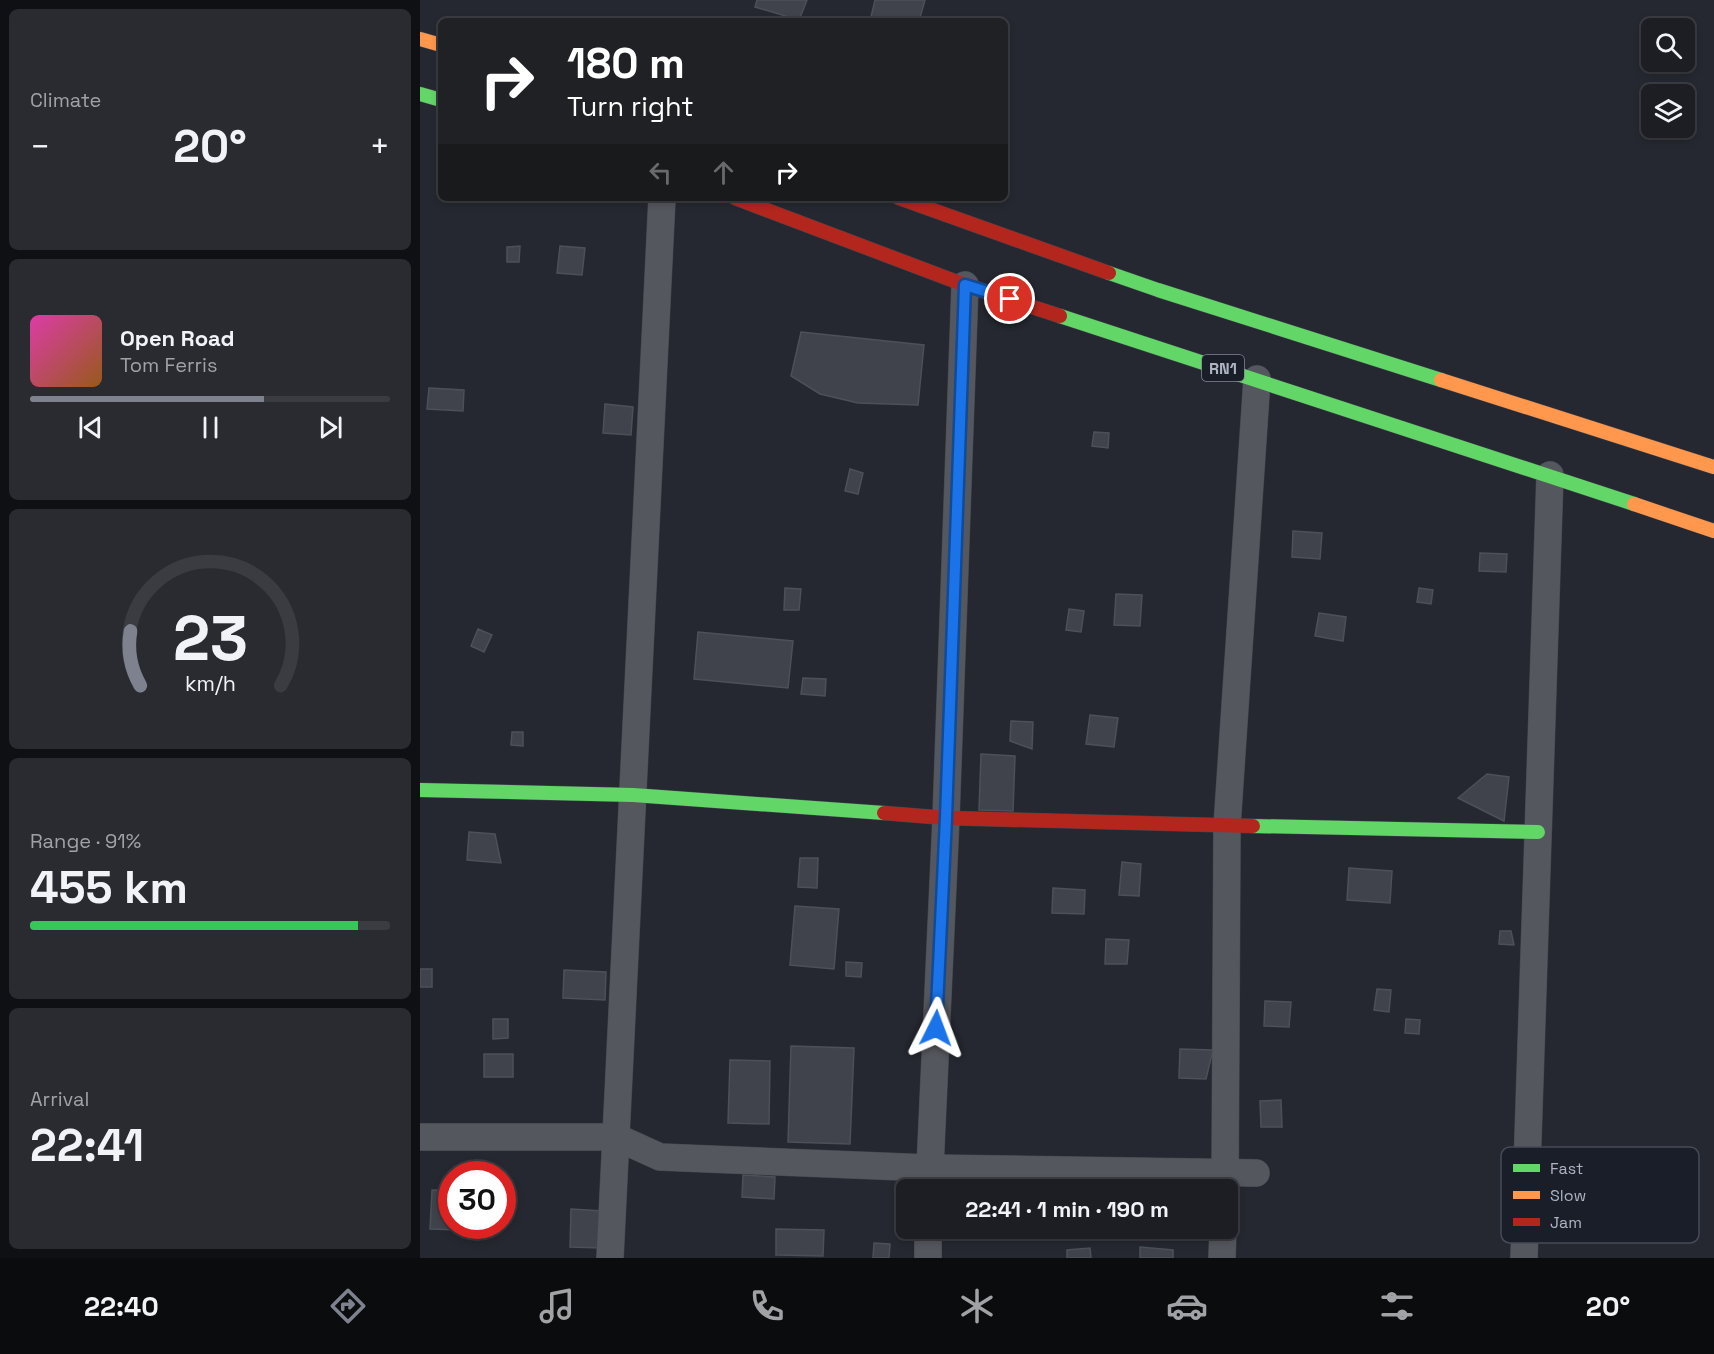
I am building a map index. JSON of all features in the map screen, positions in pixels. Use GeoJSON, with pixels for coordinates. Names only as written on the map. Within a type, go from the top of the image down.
{"type":"FeatureCollection","features":[{"type":"Feature","properties":{"kind":"main road"},"geometry":{"type":"LineString","coordinates":[[420,39],[438,44]]}},
{"type":"Feature","properties":{"kind":"main road"},"geometry":{"type":"LineString","coordinates":[[420,94],[438,99]]}},
{"type":"Feature","properties":{"kind":"main road","name":"RN1"},"geometry":{"type":"LineString","coordinates":[[743,201],[965,285],[1550,475],[1714,531]]}},
{"type":"Feature","properties":{"kind":"main road"},"geometry":{"type":"LineString","coordinates":[[907,201],[1158,290],[1714,466]]}},
{"type":"Feature","properties":{"kind":"main road"},"geometry":{"type":"LineString","coordinates":[[420,790],[633,795],[946,818],[1538,832]]}},
{"type":"Feature","properties":{"kind":"street"},"geometry":{"type":"LineString","coordinates":[[610,1258],[662,201]]}},
{"type":"Feature","properties":{"kind":"street"},"geometry":{"type":"LineString","coordinates":[[420,1137],[616,1137],[660,1157],[929,1179],[946,818],[965,285]]}},
{"type":"Feature","properties":{"kind":"street"},"geometry":{"type":"LineString","coordinates":[[1225,1179],[1227,826],[1257,379]]}},
{"type":"Feature","properties":{"kind":"street"},"geometry":{"type":"LineString","coordinates":[[1528,1147],[1550,475]]}},
{"type":"Feature","properties":{"kind":"street"},"geometry":{"type":"LineString","coordinates":[[1233,1179],[1256,1173]]}},
{"type":"Feature","properties":{"kind":"street"},"geometry":{"type":"LineString","coordinates":[[928,1239],[928,1258]]}},
{"type":"Feature","properties":{"kind":"street"},"geometry":{"type":"LineString","coordinates":[[1222,1258],[1223,1239]]}},
{"type":"Feature","properties":{"kind":"street"},"geometry":{"type":"LineString","coordinates":[[1524,1243],[1524,1258]]}},
{"type":"Feature","properties":{"kind":"building"},"geometry":{"type":"Polygon","coordinates":[[[757,0],[807,0],[800,18],[792,18],[755,7],[757,0]]]}},
{"type":"Feature","properties":{"kind":"building"},"geometry":{"type":"Polygon","coordinates":[[[875,0],[925,0],[920,18],[871,18],[875,0]]]}},
{"type":"Feature","properties":{"kind":"building"},"geometry":{"type":"Polygon","coordinates":[[[520,246],[519,262],[507,262],[507,247],[520,246]]]}},
{"type":"Feature","properties":{"kind":"building"},"geometry":{"type":"Polygon","coordinates":[[[560,246],[585,248],[582,275],[557,273],[560,246]]]}},
{"type":"Feature","properties":{"kind":"building"},"geometry":{"type":"Polygon","coordinates":[[[801,332],[924,345],[918,405],[858,403],[820,394],[791,376],[801,332]]]}},
{"type":"Feature","properties":{"kind":"building"},"geometry":{"type":"Polygon","coordinates":[[[429,388],[464,390],[463,411],[427,409],[429,388]]]}},
{"type":"Feature","properties":{"kind":"building"},"geometry":{"type":"Polygon","coordinates":[[[605,404],[633,407],[631,435],[603,433],[605,404]]]}},
{"type":"Feature","properties":{"kind":"building"},"geometry":{"type":"Polygon","coordinates":[[[1094,432],[1109,433],[1108,448],[1092,446],[1094,432]]]}},
{"type":"Feature","properties":{"kind":"building"},"geometry":{"type":"Polygon","coordinates":[[[850,469],[863,473],[858,494],[845,491],[850,469]]]}},
{"type":"Feature","properties":{"kind":"building"},"geometry":{"type":"Polygon","coordinates":[[[1293,531],[1322,533],[1320,559],[1292,557],[1293,531]]]}},
{"type":"Feature","properties":{"kind":"building"},"geometry":{"type":"Polygon","coordinates":[[[1480,553],[1507,554],[1506,572],[1479,571],[1480,553]]]}},
{"type":"Feature","properties":{"kind":"building"},"geometry":{"type":"Polygon","coordinates":[[[785,588],[801,589],[799,610],[784,610],[785,588]]]}},
{"type":"Feature","properties":{"kind":"building"},"geometry":{"type":"Polygon","coordinates":[[[1419,588],[1433,590],[1431,604],[1417,602],[1419,588]]]}},
{"type":"Feature","properties":{"kind":"building"},"geometry":{"type":"Polygon","coordinates":[[[1116,594],[1142,595],[1140,626],[1114,625],[1116,594]]]}},
{"type":"Feature","properties":{"kind":"building"},"geometry":{"type":"Polygon","coordinates":[[[1069,609],[1084,611],[1081,632],[1066,630],[1069,609]]]}},
{"type":"Feature","properties":{"kind":"building"},"geometry":{"type":"Polygon","coordinates":[[[1319,613],[1346,617],[1343,641],[1315,636],[1319,613]]]}},
{"type":"Feature","properties":{"kind":"building"},"geometry":{"type":"Polygon","coordinates":[[[478,629],[492,635],[484,652],[471,646],[478,629]]]}},
{"type":"Feature","properties":{"kind":"building"},"geometry":{"type":"Polygon","coordinates":[[[698,632],[793,641],[788,688],[694,679],[698,632]]]}},
{"type":"Feature","properties":{"kind":"building"},"geometry":{"type":"Polygon","coordinates":[[[803,678],[826,679],[825,696],[801,694],[803,678]]]}},
{"type":"Feature","properties":{"kind":"building"},"geometry":{"type":"Polygon","coordinates":[[[1090,715],[1118,718],[1114,747],[1086,744],[1090,715]]]}},
{"type":"Feature","properties":{"kind":"building"},"geometry":{"type":"Polygon","coordinates":[[[1011,721],[1033,722],[1032,749],[1010,741],[1011,721]]]}},
{"type":"Feature","properties":{"kind":"building"},"geometry":{"type":"Polygon","coordinates":[[[512,732],[523,732],[523,746],[511,745],[512,732]]]}},
{"type":"Feature","properties":{"kind":"building"},"geometry":{"type":"Polygon","coordinates":[[[981,754],[1015,756],[1013,811],[979,810],[981,754]]]}},
{"type":"Feature","properties":{"kind":"building"},"geometry":{"type":"Polygon","coordinates":[[[1487,774],[1509,777],[1504,821],[1458,798],[1487,774]]]}},
{"type":"Feature","properties":{"kind":"building"},"geometry":{"type":"Polygon","coordinates":[[[469,832],[495,834],[501,863],[467,860],[469,832]]]}},
{"type":"Feature","properties":{"kind":"building"},"geometry":{"type":"Polygon","coordinates":[[[800,858],[818,858],[817,888],[798,887],[800,858]]]}},
{"type":"Feature","properties":{"kind":"building"},"geometry":{"type":"Polygon","coordinates":[[[1122,862],[1141,864],[1139,896],[1119,895],[1122,862]]]}},
{"type":"Feature","properties":{"kind":"building"},"geometry":{"type":"Polygon","coordinates":[[[1349,868],[1392,871],[1390,903],[1347,900],[1349,868]]]}},
{"type":"Feature","properties":{"kind":"building"},"geometry":{"type":"Polygon","coordinates":[[[1053,888],[1085,890],[1084,914],[1052,913],[1053,888]]]}},
{"type":"Feature","properties":{"kind":"building"},"geometry":{"type":"Polygon","coordinates":[[[795,906],[839,909],[834,969],[790,965],[795,906]]]}},
{"type":"Feature","properties":{"kind":"building"},"geometry":{"type":"Polygon","coordinates":[[[1500,931],[1511,931],[1514,945],[1499,944],[1500,931]]]}},
{"type":"Feature","properties":{"kind":"building"},"geometry":{"type":"Polygon","coordinates":[[[1106,939],[1129,940],[1127,964],[1105,964],[1106,939]]]}},
{"type":"Feature","properties":{"kind":"building"},"geometry":{"type":"Polygon","coordinates":[[[846,962],[862,963],[861,977],[846,976],[846,962]]]}},
{"type":"Feature","properties":{"kind":"building"},"geometry":{"type":"Polygon","coordinates":[[[420,969],[432,969],[432,987],[420,987],[420,969]]]}},
{"type":"Feature","properties":{"kind":"building"},"geometry":{"type":"Polygon","coordinates":[[[564,970],[606,972],[605,1000],[563,998],[564,970]]]}},
{"type":"Feature","properties":{"kind":"building"},"geometry":{"type":"Polygon","coordinates":[[[1377,989],[1391,990],[1389,1012],[1374,1010],[1377,989]]]}},
{"type":"Feature","properties":{"kind":"building"},"geometry":{"type":"Polygon","coordinates":[[[1265,1001],[1291,1002],[1289,1027],[1264,1026],[1265,1001]]]}},
{"type":"Feature","properties":{"kind":"building"},"geometry":{"type":"Polygon","coordinates":[[[493,1019],[508,1019],[508,1038],[493,1039],[493,1019]]]}},
{"type":"Feature","properties":{"kind":"building"},"geometry":{"type":"Polygon","coordinates":[[[1406,1019],[1420,1020],[1419,1034],[1405,1033],[1406,1019]]]}},
{"type":"Feature","properties":{"kind":"building"},"geometry":{"type":"Polygon","coordinates":[[[791,1046],[854,1048],[850,1144],[788,1142],[791,1046]]]}},
{"type":"Feature","properties":{"kind":"building"},"geometry":{"type":"Polygon","coordinates":[[[1180,1049],[1213,1050],[1206,1079],[1179,1078],[1180,1049]]]}},
{"type":"Feature","properties":{"kind":"building"},"geometry":{"type":"Polygon","coordinates":[[[484,1054],[513,1054],[513,1077],[484,1077],[484,1054]]]}},
{"type":"Feature","properties":{"kind":"building"},"geometry":{"type":"Polygon","coordinates":[[[730,1060],[770,1061],[769,1124],[728,1123],[730,1060]]]}},
{"type":"Feature","properties":{"kind":"building"},"geometry":{"type":"Polygon","coordinates":[[[1281,1100],[1282,1127],[1261,1127],[1260,1101],[1281,1100]]]}},
{"type":"Feature","properties":{"kind":"building"},"geometry":{"type":"Polygon","coordinates":[[[743,1175],[775,1177],[774,1199],[742,1197],[743,1175]]]}},
{"type":"Feature","properties":{"kind":"building"},"geometry":{"type":"Polygon","coordinates":[[[432,1190],[438,1190],[438,1229],[430,1229],[432,1190]]]}},
{"type":"Feature","properties":{"kind":"building"},"geometry":{"type":"Polygon","coordinates":[[[571,1209],[603,1211],[601,1248],[570,1247],[571,1209]]]}},
{"type":"Feature","properties":{"kind":"building"},"geometry":{"type":"Polygon","coordinates":[[[776,1229],[824,1230],[823,1256],[776,1255],[776,1229]]]}},
{"type":"Feature","properties":{"kind":"building"},"geometry":{"type":"Polygon","coordinates":[[[874,1243],[890,1244],[889,1258],[873,1258],[874,1243]]]}},
{"type":"Feature","properties":{"kind":"building"},"geometry":{"type":"Polygon","coordinates":[[[1140,1247],[1173,1250],[1173,1258],[1140,1258],[1140,1247]]]}},
{"type":"Feature","properties":{"kind":"building"},"geometry":{"type":"Polygon","coordinates":[[[1090,1248],[1091,1258],[1067,1258],[1067,1250],[1090,1248]]]}},
{"type":"Feature","properties":{"kind":"traffic: fast"},"geometry":{"type":"LineString","coordinates":[[420,94],[438,99]]}},
{"type":"Feature","properties":{"kind":"traffic: fast"},"geometry":{"type":"LineString","coordinates":[[1109,273],[1441,380]]}},
{"type":"Feature","properties":{"kind":"traffic: fast"},"geometry":{"type":"LineString","coordinates":[[1060,316],[1634,504]]}},
{"type":"Feature","properties":{"kind":"traffic: fast"},"geometry":{"type":"LineString","coordinates":[[420,790],[633,795],[884,813]]}},
{"type":"Feature","properties":{"kind":"traffic: fast"},"geometry":{"type":"LineString","coordinates":[[1253,826],[1538,832]]}},
{"type":"Feature","properties":{"kind":"traffic: slow"},"geometry":{"type":"LineString","coordinates":[[420,39],[438,44]]}},
{"type":"Feature","properties":{"kind":"traffic: slow"},"geometry":{"type":"LineString","coordinates":[[1441,380],[1714,467]]}},
{"type":"Feature","properties":{"kind":"traffic: slow"},"geometry":{"type":"LineString","coordinates":[[1634,504],[1714,531]]}},
{"type":"Feature","properties":{"kind":"traffic: jam"},"geometry":{"type":"LineString","coordinates":[[743,201],[965,285],[1060,316]]}},
{"type":"Feature","properties":{"kind":"traffic: jam"},"geometry":{"type":"LineString","coordinates":[[907,201],[1109,273]]}},
{"type":"Feature","properties":{"kind":"traffic: jam"},"geometry":{"type":"LineString","coordinates":[[884,813],[946,818],[1253,826]]}},
{"type":"Feature","properties":{"kind":"route"},"geometry":{"type":"LineString","coordinates":[[936,1028],[946,818],[965,285],[1010,299]]}}]}
